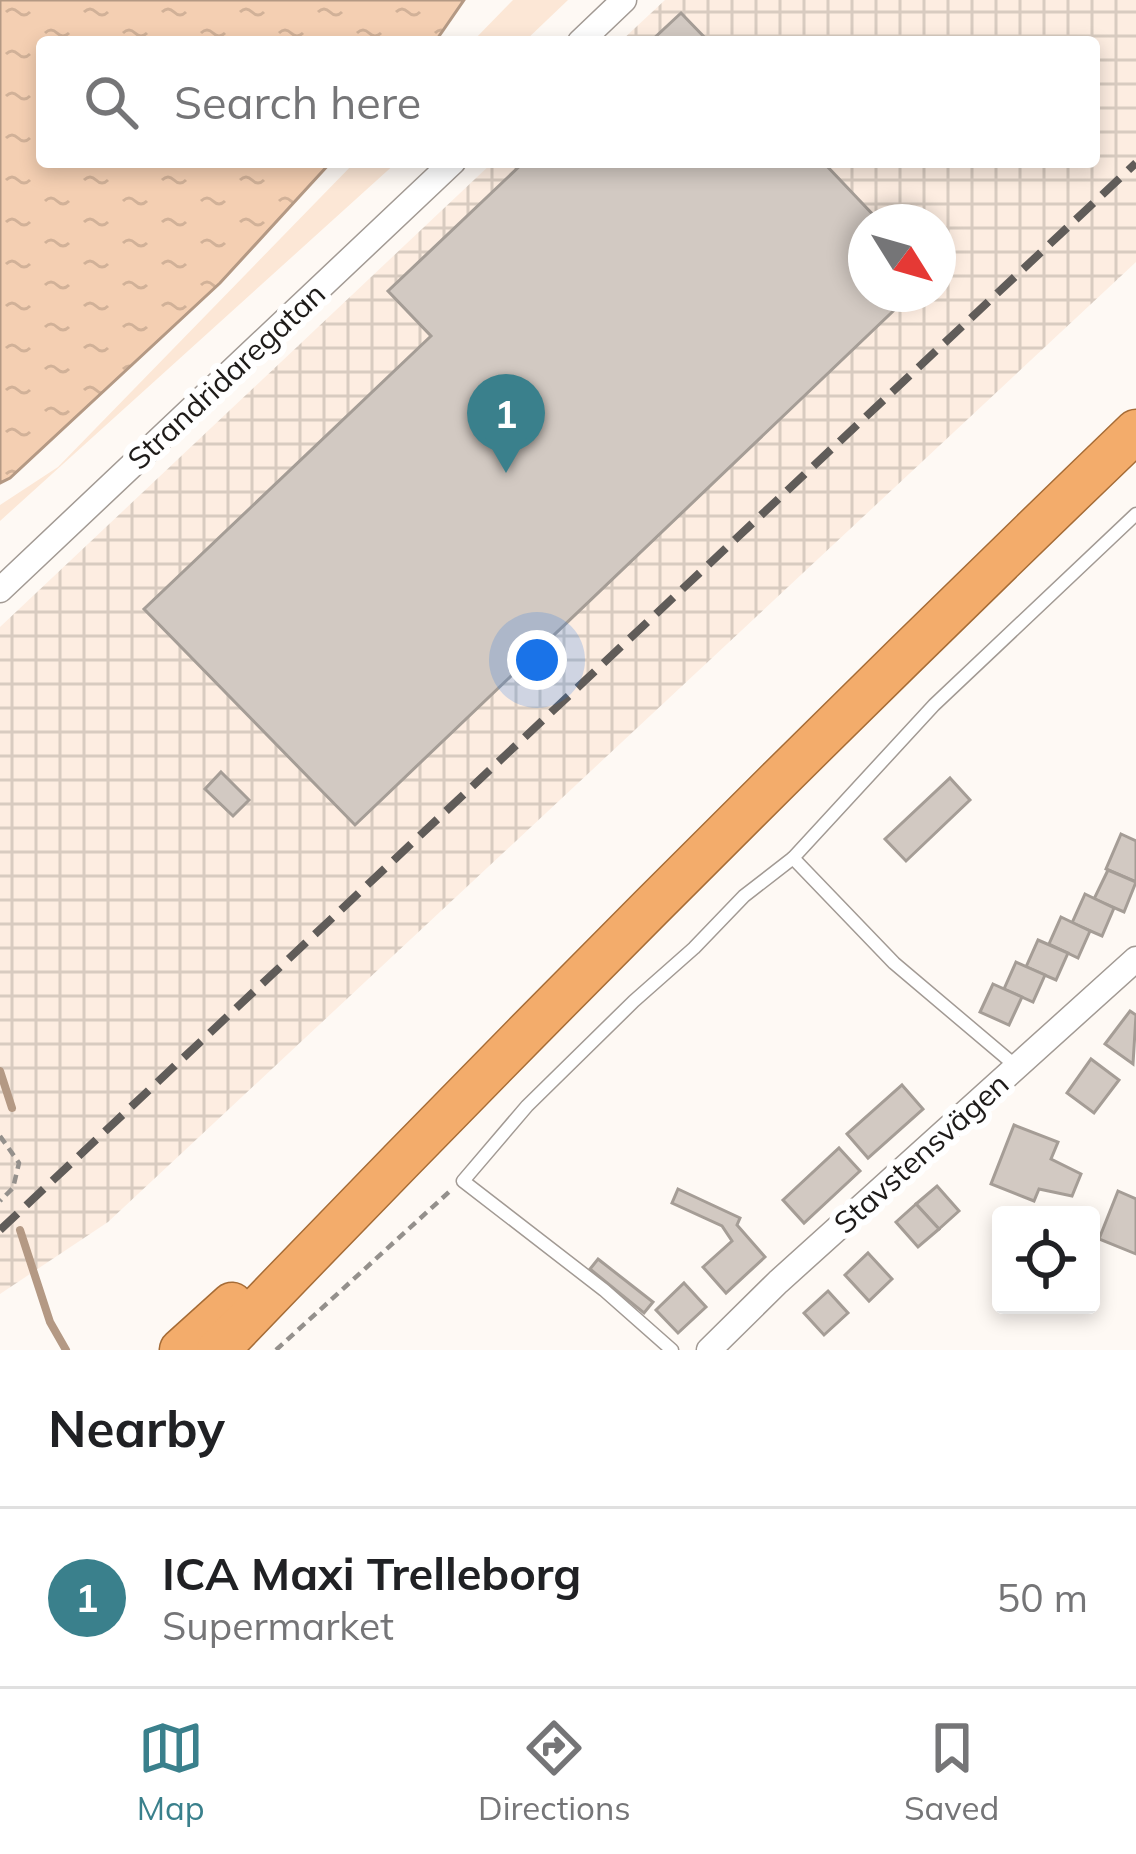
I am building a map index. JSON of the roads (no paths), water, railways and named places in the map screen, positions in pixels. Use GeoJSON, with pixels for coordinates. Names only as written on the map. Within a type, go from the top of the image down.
{"type":"FeatureCollection","features":[{"type":"Feature","properties":{"kind":"highway"},"geometry":{"type":"LineString","coordinates":[[218,1350],[456,1102],[1136,431]]}},
{"type":"Feature","properties":{"kind":"highway"},"geometry":{"type":"LineString","coordinates":[[181,1350],[456,1102]]}},
{"type":"Feature","properties":{"kind":"street"},"geometry":{"type":"LineString","coordinates":[[586,36],[624,0]]}},
{"type":"Feature","properties":{"kind":"street","name":"Strandridaregatan"},"geometry":{"type":"LineString","coordinates":[[0,590],[447,168]]}},
{"type":"Feature","properties":{"kind":"street","name":"Stavstensvägen"},"geometry":{"type":"LineString","coordinates":[[709,1350],[1136,959]]}},
{"type":"Feature","properties":{"kind":"lane"},"geometry":{"type":"LineString","coordinates":[[672,1350],[604,1290],[463,1181],[527,1106],[744,896],[793,858],[934,705],[1136,514]]}},
{"type":"Feature","properties":{"kind":"lane"},"geometry":{"type":"LineString","coordinates":[[793,858],[894,963],[1017,1067]]}},
{"type":"Feature","properties":{"kind":"water"},"geometry":{"type":"Polygon","coordinates":[[[0,0],[464,0],[439,36],[36,36],[36,168],[325,168],[220,283],[0,483],[0,0]]]}},
{"type":"Feature","properties":{"kind":"waterway"},"geometry":{"type":"LineString","coordinates":[[0,1071],[12,1108]]}},
{"type":"Feature","properties":{"kind":"waterway"},"geometry":{"type":"LineString","coordinates":[[20,1230],[50,1322],[66,1350]]}},
{"type":"Feature","properties":{"kind":"railway"},"geometry":{"type":"LineString","coordinates":[[0,1230],[1136,163]]}},
{"type":"Feature","properties":{"kind":"place","name":"ICA Maxi Trelleborg"},"geometry":{"type":"Point","coordinates":[506,473]}}]}
